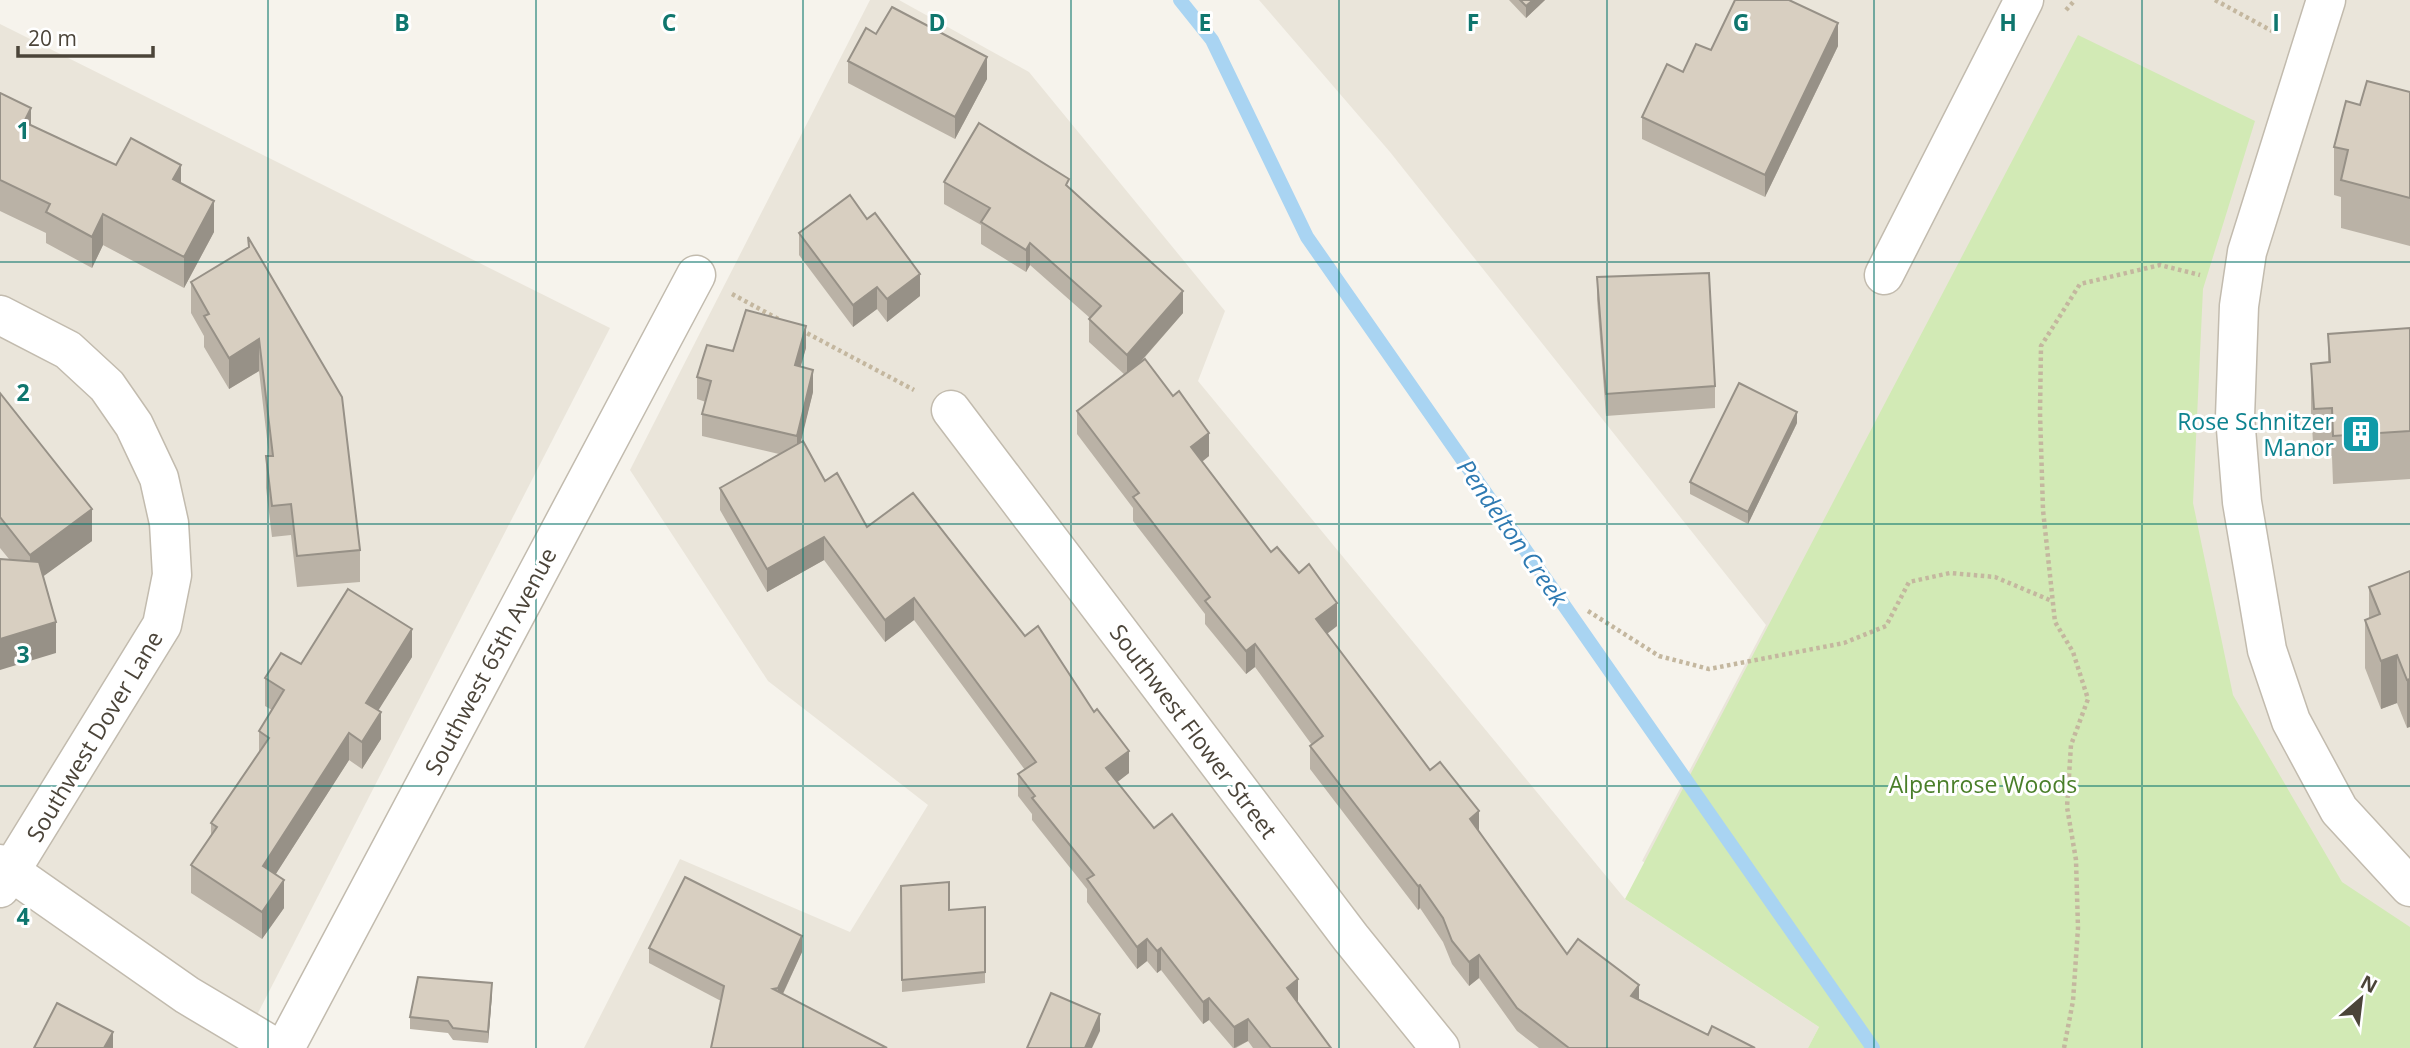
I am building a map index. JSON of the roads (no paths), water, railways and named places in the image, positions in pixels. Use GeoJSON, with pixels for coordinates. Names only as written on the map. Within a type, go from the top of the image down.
{"type":"FeatureCollection","features":[{"type":"Feature","properties":{"kind":"street"},"geometry":{"type":"LineString","coordinates":[[1884,275],[2024,0]]}},
{"type":"Feature","properties":{"kind":"street"},"geometry":{"type":"LineString","coordinates":[[2326,0],[2247,252],[2239,306],[2235,417],[2242,502],[2267,650],[2291,721],[2339,810],[2410,887]]}},
{"type":"Feature","properties":{"kind":"street","name":"Southwest 65th Avenue"},"geometry":{"type":"LineString","coordinates":[[285,1048],[696,275]]}},
{"type":"Feature","properties":{"kind":"street","name":"Southwest Dover Lane"},"geometry":{"type":"LineString","coordinates":[[0,315],[68,350],[107,386],[134,425],[159,478],[169,523],[172,575],[162,625],[4,874]]}},
{"type":"Feature","properties":{"kind":"street","name":"Southwest Flower Street"},"geometry":{"type":"LineString","coordinates":[[951,410],[1351,938],[1440,1048]]}},
{"type":"Feature","properties":{"kind":"street"},"geometry":{"type":"LineString","coordinates":[[4,874],[187,995],[276,1048]]}},
{"type":"Feature","properties":{"kind":"waterway","name":"Pendelton Creek"},"geometry":{"type":"LineString","coordinates":[[1180,0],[1212,40],[1307,237],[1873,1048]]}},
{"type":"Feature","properties":{"kind":"place","name":"Rose Schnitzer Manor"},"geometry":{"type":"Point","coordinates":[2361,434]}},
{"type":"Feature","properties":{"kind":"park label","name":"Alpenrose Woods"},"geometry":{"type":"Point","coordinates":[1983,784]}}]}
